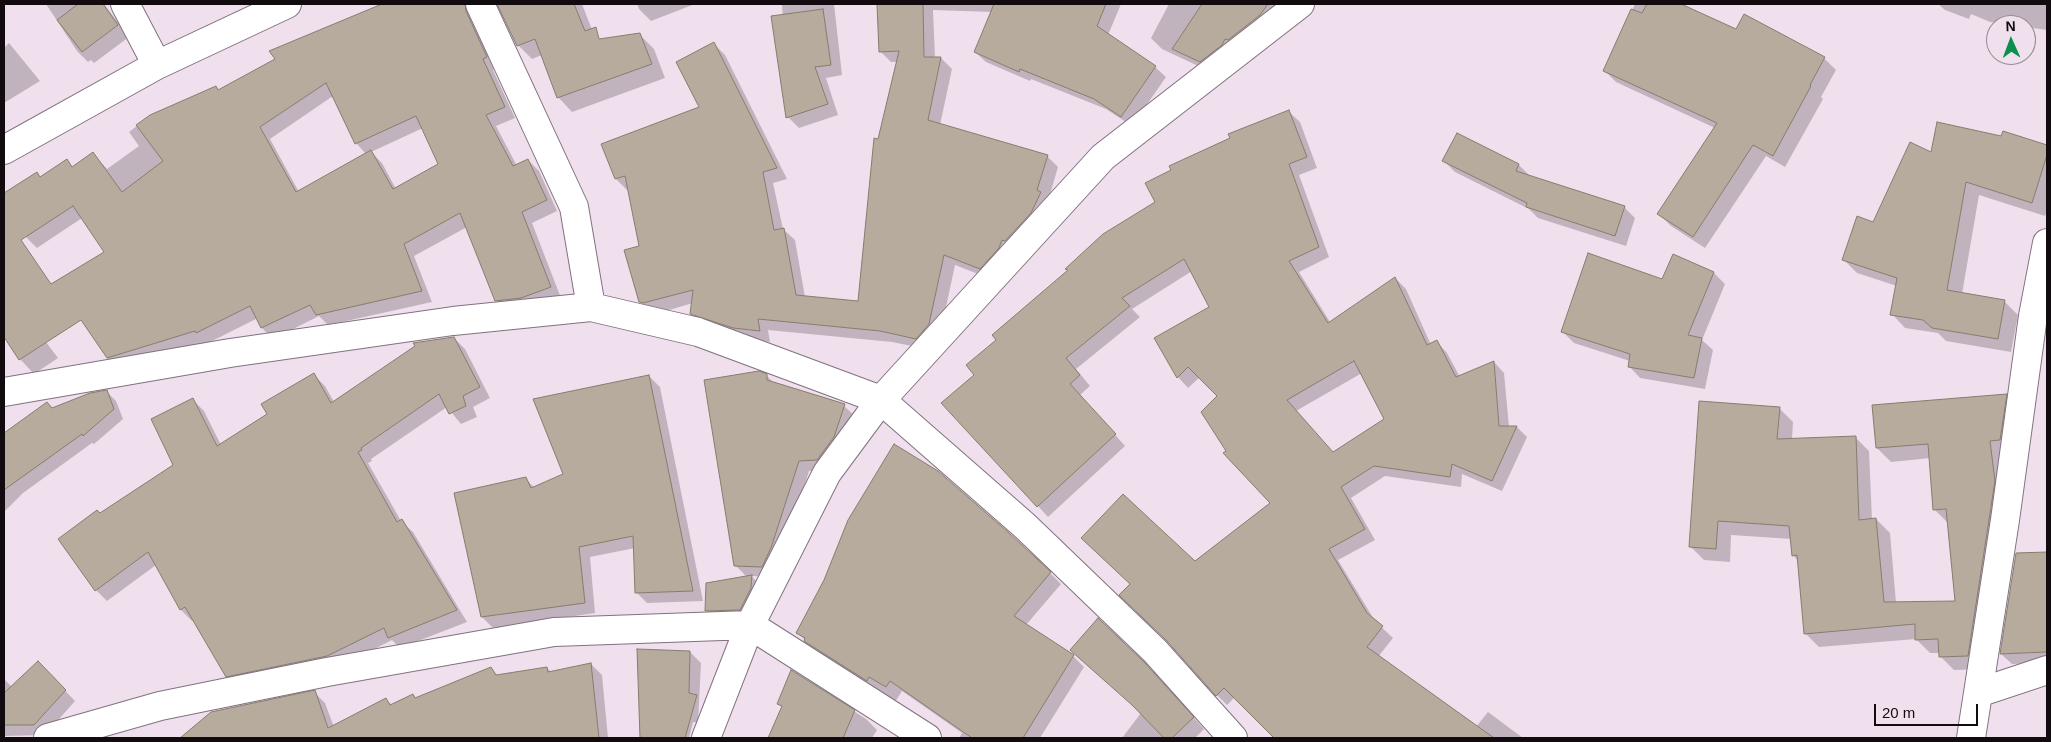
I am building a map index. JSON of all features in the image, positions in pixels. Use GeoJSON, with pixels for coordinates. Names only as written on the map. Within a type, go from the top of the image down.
{"type":"FeatureCollection","features":[{"type":"Feature","properties":{"kind":"street"},"geometry":{"type":"LineString","coordinates":[[125,4],[157,65]]}},
{"type":"Feature","properties":{"kind":"street"},"geometry":{"type":"LineString","coordinates":[[4,150],[157,65],[287,4]]}},
{"type":"Feature","properties":{"kind":"street"},"geometry":{"type":"LineString","coordinates":[[480,4],[574,207],[591,306]]}},
{"type":"Feature","properties":{"kind":"street"},"geometry":{"type":"LineString","coordinates":[[706,738],[750,625],[827,472],[881,400],[1103,157],[1300,4]]}},
{"type":"Feature","properties":{"kind":"street"},"geometry":{"type":"LineString","coordinates":[[1971,738],[2033,316],[2047,242]]}},
{"type":"Feature","properties":{"kind":"street"},"geometry":{"type":"LineString","coordinates":[[4,392],[230,353],[454,321],[591,306],[698,332],[881,400],[1025,526],[1155,651],[1233,738]]}},
{"type":"Feature","properties":{"kind":"street"},"geometry":{"type":"LineString","coordinates":[[48,738],[160,706],[327,672],[554,632],[750,625],[926,738]]}},
{"type":"Feature","properties":{"kind":"street"},"geometry":{"type":"LineString","coordinates":[[1978,693],[2047,670]]}},
{"type":"Feature","properties":{"kind":"building"},"geometry":{"type":"Polygon","coordinates":[[[78,4],[103,4],[118,25],[82,52],[57,20],[78,4]]]}},
{"type":"Feature","properties":{"kind":"building"},"geometry":{"type":"Polygon","coordinates":[[[382,4],[465,4],[466,11],[487,57],[483,59],[505,107],[486,115],[513,166],[528,159],[547,200],[522,212],[551,287],[521,298],[495,301],[460,213],[404,244],[422,291],[316,315],[310,305],[261,328],[250,306],[196,333],[195,331],[107,358],[81,320],[19,360],[4,337],[4,193],[37,172],[40,177],[67,159],[72,167],[93,152],[122,192],[163,161],[136,125],[150,115],[216,86],[218,90],[275,59],[269,51],[382,4]],[[326,83],[260,127],[296,192],[371,150],[393,189],[438,164],[416,116],[355,144],[326,83]],[[73,206],[21,240],[51,284],[104,252],[73,206]]]}},
{"type":"Feature","properties":{"kind":"building"},"geometry":{"type":"Polygon","coordinates":[[[497,4],[574,4],[585,31],[596,27],[599,39],[640,33],[652,64],[557,98],[535,39],[517,46],[497,4]]]}},
{"type":"Feature","properties":{"kind":"building"},"geometry":{"type":"Polygon","coordinates":[[[877,4],[923,4],[924,57],[941,57],[928,120],[1048,155],[1037,190],[1041,192],[1031,213],[1005,241],[1002,240],[999,248],[980,269],[944,255],[929,324],[916,339],[880,331],[758,319],[760,331],[733,328],[690,314],[693,290],[643,303],[639,302],[624,250],[639,246],[625,176],[615,179],[601,144],[699,107],[676,62],[714,42],[777,168],[763,172],[774,230],[784,228],[796,295],[858,301],[874,138],[878,139],[899,51],[879,52],[877,4]]]}},
{"type":"Feature","properties":{"kind":"building"},"geometry":{"type":"Polygon","coordinates":[[[994,4],[1106,4],[1097,26],[1156,66],[1121,117],[1094,99],[1020,69],[1019,72],[974,52],[994,4]]]}},
{"type":"Feature","properties":{"kind":"building"},"geometry":{"type":"Polygon","coordinates":[[[1202,4],[1268,4],[1260,15],[1228,40],[1225,39],[1222,45],[1200,62],[1172,49],[1202,4]]]}},
{"type":"Feature","properties":{"kind":"building"},"geometry":{"type":"Polygon","coordinates":[[[1647,4],[1681,4],[1736,29],[1744,14],[1825,57],[1773,156],[1753,145],[1693,237],[1657,214],[1717,123],[1603,71],[1631,9],[1642,13],[1647,4]]]}},
{"type":"Feature","properties":{"kind":"building"},"geometry":{"type":"Polygon","coordinates":[[[823,9],[831,65],[815,67],[828,104],[786,118],[771,16],[823,9]]]}},
{"type":"Feature","properties":{"kind":"building"},"geometry":{"type":"Polygon","coordinates":[[[1289,110],[1307,157],[1289,164],[1319,247],[1289,261],[1328,323],[1395,277],[1427,345],[1437,340],[1456,377],[1494,361],[1499,426],[1517,426],[1492,481],[1452,464],[1450,477],[1374,466],[1341,487],[1365,529],[1329,549],[1367,613],[1383,626],[1367,647],[1494,738],[1274,738],[1224,688],[1216,696],[1167,641],[1119,595],[1130,584],[1081,538],[1123,494],[1195,561],[1270,503],[1223,453],[1226,451],[1201,412],[1217,396],[1188,367],[1177,378],[1154,338],[1209,307],[1184,259],[1122,298],[1130,306],[1066,358],[1080,375],[1070,384],[1116,434],[1037,507],[941,403],[974,375],[966,365],[996,340],[992,335],[1068,270],[1065,269],[1103,234],[1155,202],[1145,183],[1171,170],[1169,166],[1230,138],[1228,134],[1289,110]],[[1354,361],[1287,400],[1333,452],[1384,419],[1354,361]]]}},
{"type":"Feature","properties":{"kind":"building"},"geometry":{"type":"Polygon","coordinates":[[[1937,122],[2001,136],[2003,131],[2047,145],[2047,155],[2032,203],[1966,182],[1947,290],[2005,300],[1998,339],[1932,328],[1923,320],[1890,315],[1897,278],[1842,260],[1857,216],[1873,222],[1910,142],[1931,152],[1937,122]]]}},
{"type":"Feature","properties":{"kind":"building"},"geometry":{"type":"Polygon","coordinates":[[[1457,133],[1519,164],[1516,171],[1625,206],[1615,236],[1526,207],[1527,203],[1442,161],[1457,133]]]}},
{"type":"Feature","properties":{"kind":"building"},"geometry":{"type":"Polygon","coordinates":[[[1588,253],[1662,279],[1673,254],[1714,272],[1688,335],[1702,338],[1694,378],[1628,367],[1630,354],[1561,332],[1588,253]]]}},
{"type":"Feature","properties":{"kind":"building"},"geometry":{"type":"Polygon","coordinates":[[[454,337],[480,387],[463,396],[466,406],[449,414],[439,394],[361,448],[362,450],[358,452],[397,522],[402,519],[457,610],[388,638],[384,628],[327,656],[226,677],[185,607],[180,610],[148,552],[95,591],[58,539],[97,510],[100,513],[173,465],[151,419],[193,398],[217,446],[267,414],[261,404],[314,373],[331,403],[415,346],[413,343],[454,337]]]}},
{"type":"Feature","properties":{"kind":"building"},"geometry":{"type":"Polygon","coordinates":[[[759,371],[767,374],[767,380],[845,404],[834,437],[817,460],[799,461],[771,548],[762,567],[734,566],[704,380],[759,371]]]}},
{"type":"Feature","properties":{"kind":"building"},"geometry":{"type":"Polygon","coordinates":[[[649,375],[693,591],[635,593],[633,536],[579,547],[585,603],[481,617],[454,493],[526,477],[531,488],[563,474],[533,399],[649,375]]]}},
{"type":"Feature","properties":{"kind":"building"},"geometry":{"type":"Polygon","coordinates":[[[107,390],[114,409],[83,436],[82,434],[4,490],[4,433],[47,402],[52,408],[90,393],[107,390]]]}},
{"type":"Feature","properties":{"kind":"building"},"geometry":{"type":"Polygon","coordinates":[[[2007,394],[2000,440],[1990,441],[1995,481],[1968,656],[1939,657],[1938,639],[1915,640],[1915,624],[1804,634],[1797,555],[1792,556],[1789,526],[1718,521],[1716,549],[1689,547],[1699,401],[1780,407],[1777,439],[1856,436],[1859,520],[1876,518],[1884,602],[1955,601],[1946,509],[1933,510],[1928,444],[1876,448],[1872,405],[2007,394]]]}},
{"type":"Feature","properties":{"kind":"building"},"geometry":{"type":"Polygon","coordinates":[[[894,444],[938,471],[1051,572],[1014,616],[1074,655],[1023,738],[972,738],[890,681],[886,687],[869,677],[867,681],[804,641],[805,638],[796,633],[824,580],[848,520],[894,444]]]}},
{"type":"Feature","properties":{"kind":"building"},"geometry":{"type":"Polygon","coordinates":[[[2047,552],[2047,652],[2000,654],[2016,553],[2047,552]]]}},
{"type":"Feature","properties":{"kind":"building"},"geometry":{"type":"Polygon","coordinates":[[[752,575],[751,588],[740,610],[705,611],[706,583],[752,575]]]}},
{"type":"Feature","properties":{"kind":"building"},"geometry":{"type":"Polygon","coordinates":[[[1098,618],[1144,662],[1194,717],[1172,738],[1164,738],[1132,705],[1070,650],[1098,618]]]}},
{"type":"Feature","properties":{"kind":"building"},"geometry":{"type":"Polygon","coordinates":[[[637,649],[690,651],[689,693],[697,695],[685,738],[640,738],[637,649]]]}},
{"type":"Feature","properties":{"kind":"building"},"geometry":{"type":"Polygon","coordinates":[[[38,661],[66,690],[34,725],[4,725],[4,693],[38,661]]]}},
{"type":"Feature","properties":{"kind":"building"},"geometry":{"type":"Polygon","coordinates":[[[591,663],[599,738],[180,738],[211,712],[315,690],[328,728],[386,698],[390,705],[413,694],[415,698],[491,667],[496,675],[547,667],[548,672],[591,663]]]}},
{"type":"Feature","properties":{"kind":"building"},"geometry":{"type":"Polygon","coordinates":[[[791,670],[855,710],[843,738],[768,738],[782,706],[777,704],[791,670]]]}}]}
